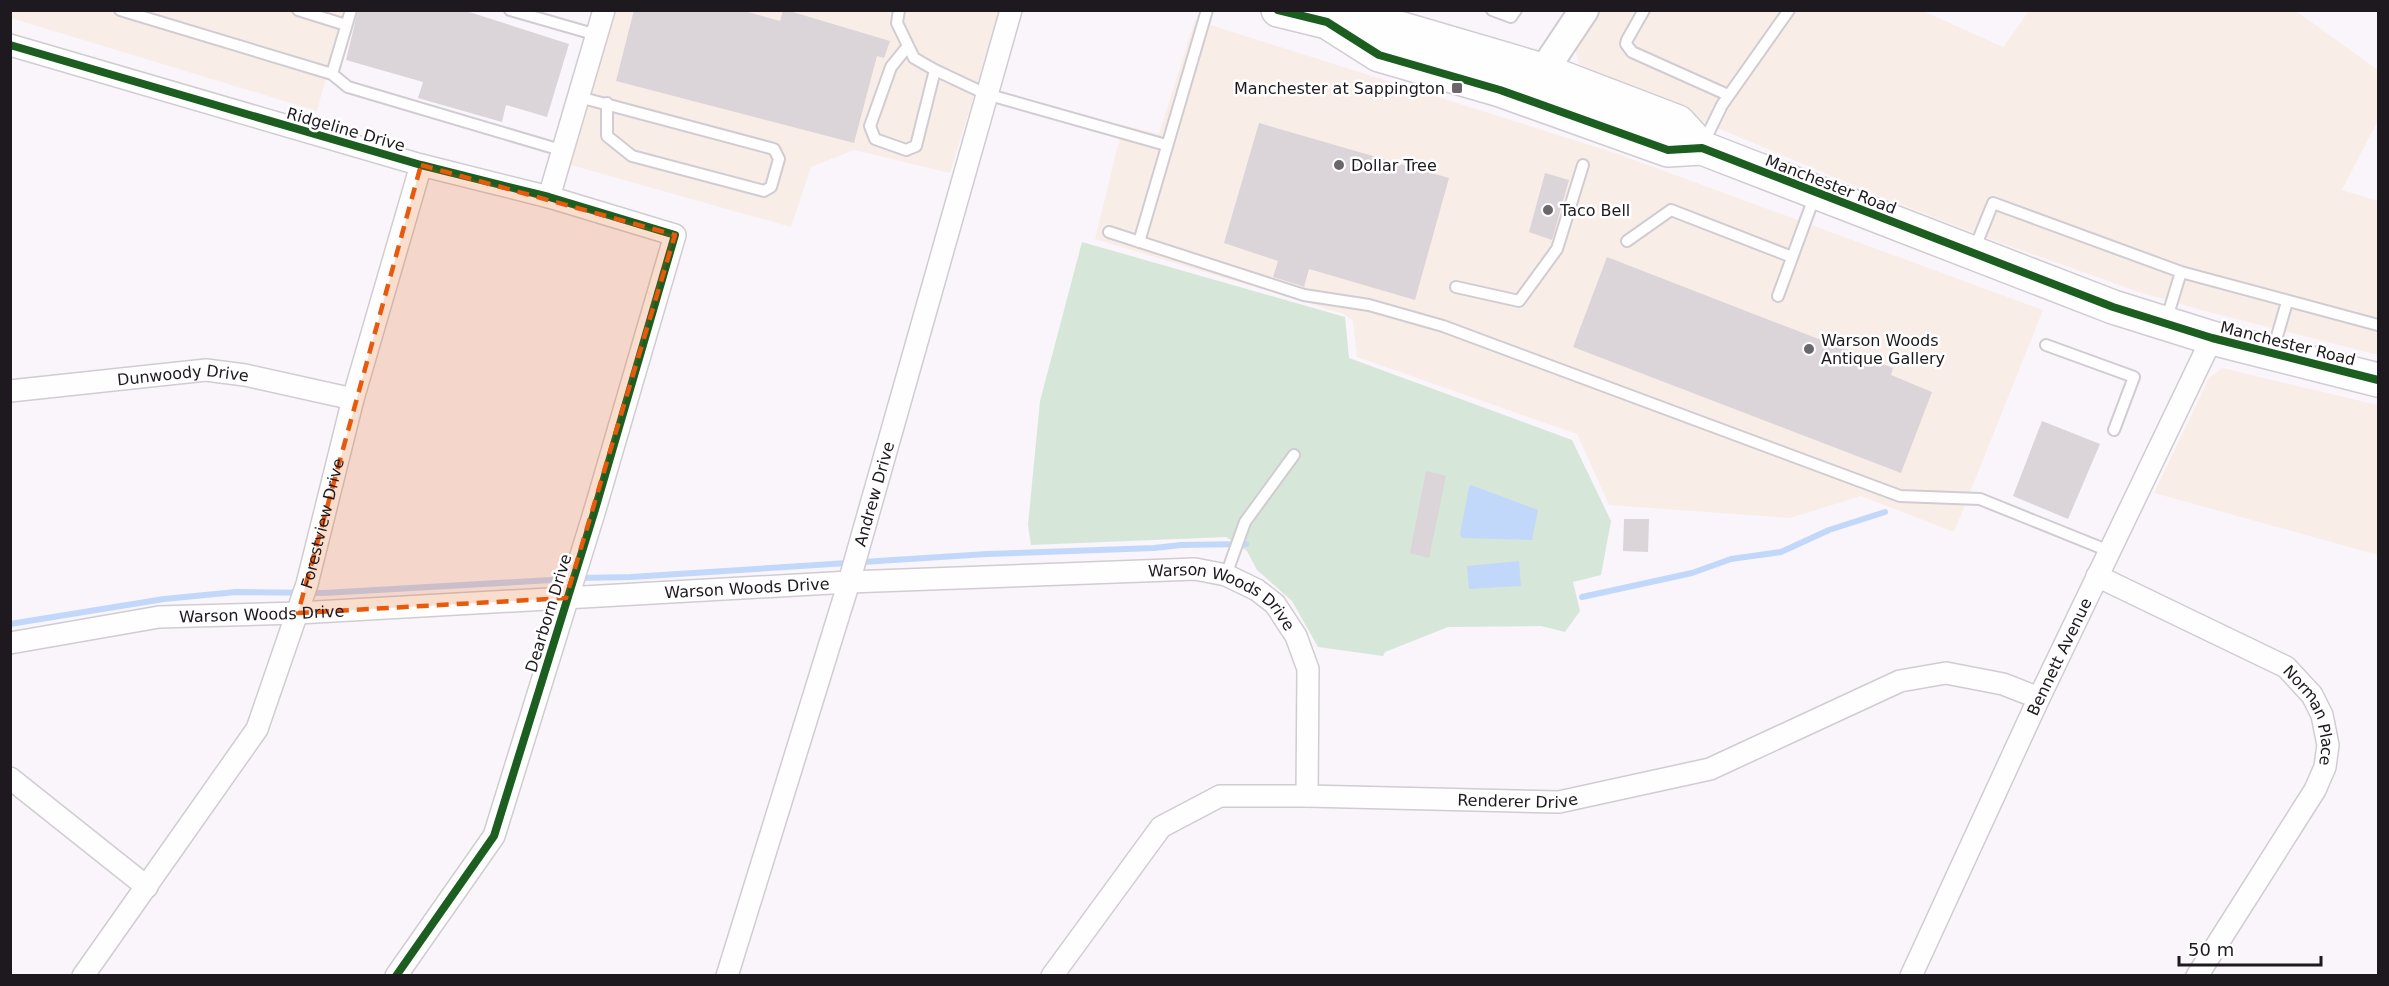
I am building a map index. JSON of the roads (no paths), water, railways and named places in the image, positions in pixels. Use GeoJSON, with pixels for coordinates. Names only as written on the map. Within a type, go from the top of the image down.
{"type":"FeatureCollection","features":[{"type":"Feature","properties":{"kind":"main road","name":"Manchester Road"},"geometry":{"type":"LineString","coordinates":[[1278,10],[1395,22],[1542,70],[1678,122],[1702,148]]}},
{"type":"Feature","properties":{"kind":"main road","name":"Manchester Road"},"geometry":{"type":"LineString","coordinates":[[1330,16],[1379,55],[1526,98],[1668,150],[1702,148],[2069,291],[2165,324],[2379,380]]}},
{"type":"Feature","properties":{"kind":"street"},"geometry":{"type":"LineString","coordinates":[[549,197],[604,10]]}},
{"type":"Feature","properties":{"kind":"street","name":"Andrew Drive"},"geometry":{"type":"LineString","coordinates":[[727,975],[852,570],[1011,10]]}},
{"type":"Feature","properties":{"kind":"street"},"geometry":{"type":"LineString","coordinates":[[1526,98],[1542,70],[1584,10]]}},
{"type":"Feature","properties":{"kind":"street","name":"Ridgeline Drive"},"geometry":{"type":"LineString","coordinates":[[10,45],[421,165],[549,197],[675,235]]}},
{"type":"Feature","properties":{"kind":"street","name":"Forestview Drive"},"geometry":{"type":"LineString","coordinates":[[83,975],[257,729],[302,600],[353,399],[421,165]]}},
{"type":"Feature","properties":{"kind":"street","name":"Dearborn Drive"},"geometry":{"type":"LineString","coordinates":[[396,975],[494,837],[675,235]]}},
{"type":"Feature","properties":{"kind":"street","name":"Bennett Avenue"},"geometry":{"type":"LineString","coordinates":[[1911,975],[2038,698],[2212,338]]}},
{"type":"Feature","properties":{"kind":"street","name":"Dunwoody Drive"},"geometry":{"type":"LineString","coordinates":[[10,392],[206,370],[245,375],[353,399]]}},
{"type":"Feature","properties":{"kind":"street","name":"Warson Woods Drive"},"geometry":{"type":"LineString","coordinates":[[10,643],[159,617],[302,600],[567,593],[852,570],[1195,569],[1226,575],[1257,590],[1275,604],[1296,636],[1308,669],[1307,796]]}},
{"type":"Feature","properties":{"kind":"street","name":"Norman Place"},"geometry":{"type":"LineString","coordinates":[[2097,576],[2286,667],[2312,695],[2322,715],[2328,745],[2325,767],[2315,790],[2197,975]]}},
{"type":"Feature","properties":{"kind":"street","name":"Renderer Drive"},"geometry":{"type":"LineString","coordinates":[[1052,975],[1161,826],[1220,796],[1559,802],[1710,769],[1900,681],[1946,673],[2003,684],[2038,698]]}},
{"type":"Feature","properties":{"kind":"street"},"geometry":{"type":"LineString","coordinates":[[10,778],[147,887]]}},
{"type":"Feature","properties":{"kind":"lane"},"geometry":{"type":"LineString","coordinates":[[120,10],[332,74],[348,87],[564,151]]}},
{"type":"Feature","properties":{"kind":"lane"},"geometry":{"type":"LineString","coordinates":[[298,10],[346,25]]}},
{"type":"Feature","properties":{"kind":"lane"},"geometry":{"type":"LineString","coordinates":[[332,74],[351,10]]}},
{"type":"Feature","properties":{"kind":"lane"},"geometry":{"type":"LineString","coordinates":[[510,10],[597,35]]}},
{"type":"Feature","properties":{"kind":"lane"},"geometry":{"type":"LineString","coordinates":[[1139,242],[1207,10]]}},
{"type":"Feature","properties":{"kind":"lane"},"geometry":{"type":"LineString","coordinates":[[1492,10],[1513,14]]}},
{"type":"Feature","properties":{"kind":"lane"},"geometry":{"type":"LineString","coordinates":[[1644,10],[1627,40],[1626,44],[1632,52],[1728,95]]}},
{"type":"Feature","properties":{"kind":"lane"},"geometry":{"type":"LineString","coordinates":[[1702,148],[1728,95],[1789,10]]}},
{"type":"Feature","properties":{"kind":"lane"},"geometry":{"type":"LineString","coordinates":[[899,11],[897,23],[914,58],[934,70],[986,94],[1166,145]]}},
{"type":"Feature","properties":{"kind":"lane"},"geometry":{"type":"LineString","coordinates":[[908,46],[891,67],[870,126],[875,139],[906,150],[916,146],[934,70]]}},
{"type":"Feature","properties":{"kind":"lane"},"geometry":{"type":"LineString","coordinates":[[579,97],[607,103],[774,149],[779,159],[771,187],[764,191],[632,156],[607,136],[607,103]]}},
{"type":"Feature","properties":{"kind":"lane"},"geometry":{"type":"LineString","coordinates":[[1455,287],[1519,301],[1557,249],[1583,165]]}},
{"type":"Feature","properties":{"kind":"lane"},"geometry":{"type":"LineString","coordinates":[[1778,296],[1816,192]]}},
{"type":"Feature","properties":{"kind":"lane"},"geometry":{"type":"LineString","coordinates":[[1973,254],[1993,203],[2181,272],[2379,325]]}},
{"type":"Feature","properties":{"kind":"lane"},"geometry":{"type":"LineString","coordinates":[[1627,241],[1671,210],[1792,257]]}},
{"type":"Feature","properties":{"kind":"lane"},"geometry":{"type":"LineString","coordinates":[[1109,232],[1304,295],[1369,305],[1443,326],[1900,496],[1980,499],[2109,550]]}},
{"type":"Feature","properties":{"kind":"lane"},"geometry":{"type":"LineString","coordinates":[[2165,324],[2181,272]]}},
{"type":"Feature","properties":{"kind":"lane"},"geometry":{"type":"LineString","coordinates":[[2272,353],[2287,302]]}},
{"type":"Feature","properties":{"kind":"lane"},"geometry":{"type":"LineString","coordinates":[[2046,345],[2134,377],[2115,430]]}},
{"type":"Feature","properties":{"kind":"lane"},"geometry":{"type":"LineString","coordinates":[[1226,575],[1245,522],[1294,455]]}},
{"type":"Feature","properties":{"kind":"water"},"geometry":{"type":"Polygon","coordinates":[[[1471,485],[1538,510],[1532,540],[1462,538],[1460,534],[1471,485]]]}},
{"type":"Feature","properties":{"kind":"water"},"geometry":{"type":"Polygon","coordinates":[[[1519,561],[1521,586],[1469,589],[1467,566],[1519,561]]]}},
{"type":"Feature","properties":{"kind":"waterway"},"geometry":{"type":"LineString","coordinates":[[1582,597],[1692,573],[1731,559],[1781,552],[1829,530],[1885,512]]}},
{"type":"Feature","properties":{"kind":"waterway"},"geometry":{"type":"LineString","coordinates":[[579,578],[631,577],[987,554],[1246,544]]}},
{"type":"Feature","properties":{"kind":"waterway"},"geometry":{"type":"LineString","coordinates":[[10,624],[164,599],[236,592],[324,593],[569,579]]}},
{"type":"Feature","properties":{"kind":"place","name":"Manchester at Sappington"},"geometry":{"type":"Point","coordinates":[1457,88]}},
{"type":"Feature","properties":{"kind":"place","name":"Dollar Tree"},"geometry":{"type":"Point","coordinates":[1339,165]}},
{"type":"Feature","properties":{"kind":"place","name":"Taco Bell"},"geometry":{"type":"Point","coordinates":[1548,210]}},
{"type":"Feature","properties":{"kind":"place","name":"Warson Woods Antique Gallery"},"geometry":{"type":"Point","coordinates":[1809,349]}}]}
